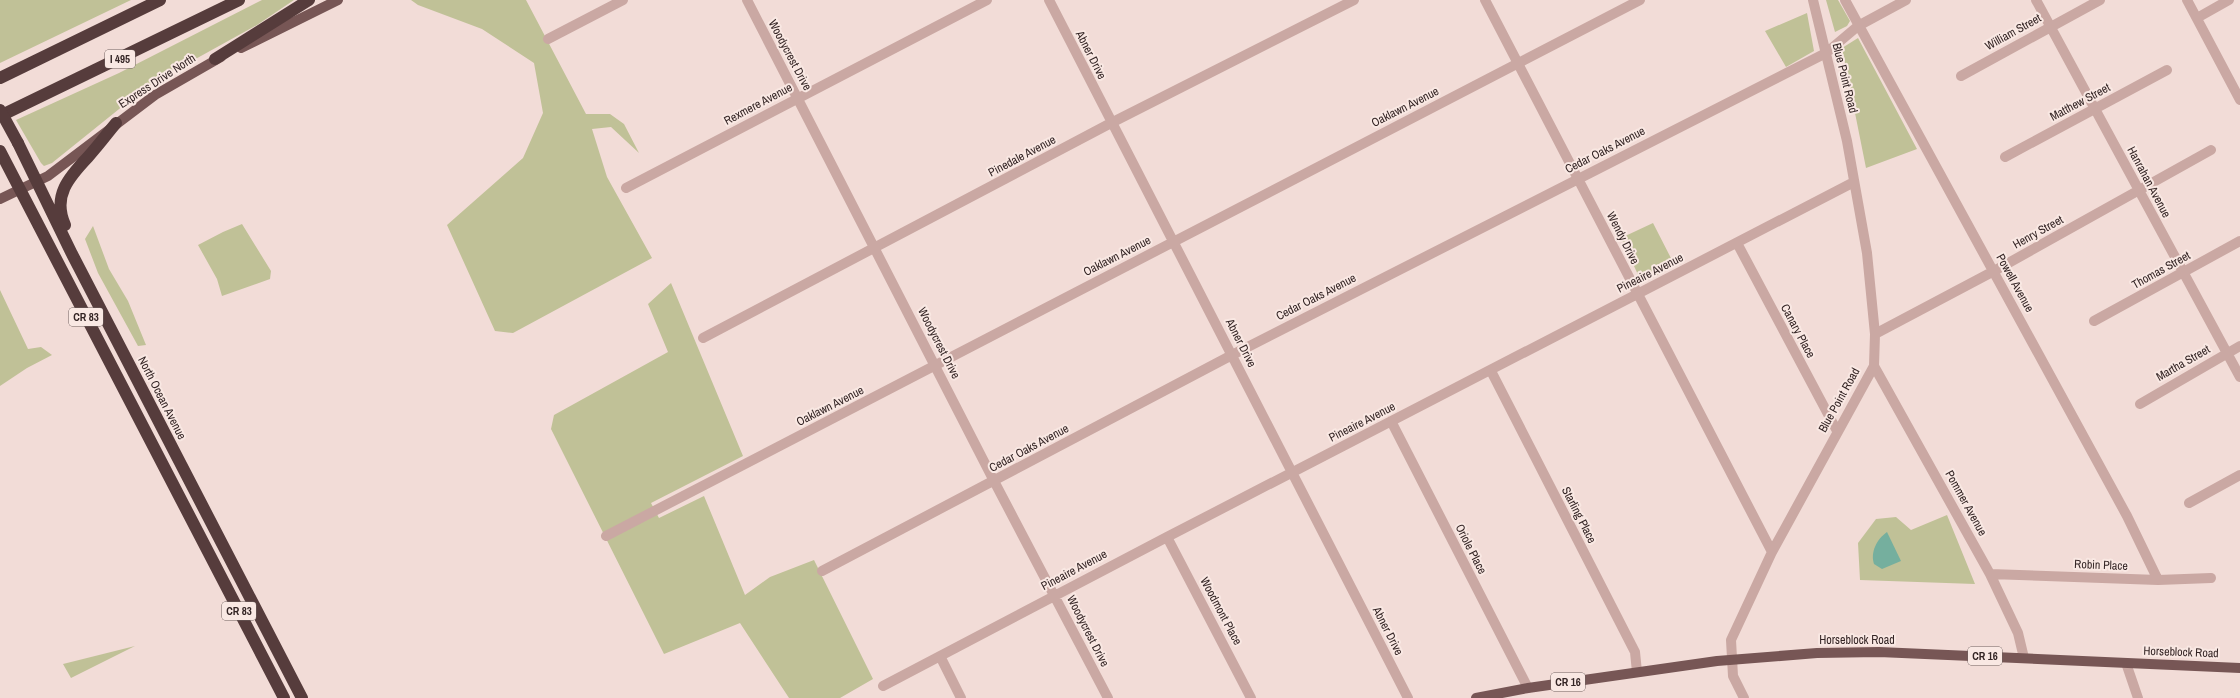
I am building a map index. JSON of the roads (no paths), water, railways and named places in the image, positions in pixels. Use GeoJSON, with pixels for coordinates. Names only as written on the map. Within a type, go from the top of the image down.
{"type":"FeatureCollection","features":[{"type":"Feature","properties":{"kind":"highway"},"geometry":{"type":"LineString","coordinates":[[0,78],[160,0]]}},
{"type":"Feature","properties":{"kind":"highway","name":"I 495"},"geometry":{"type":"LineString","coordinates":[[0,116],[239,0]]}},
{"type":"Feature","properties":{"kind":"highway"},"geometry":{"type":"LineString","coordinates":[[215,60],[310,0]]}},
{"type":"Feature","properties":{"kind":"highway","name":"North Ocean Avenue"},"geometry":{"type":"LineString","coordinates":[[0,110],[94,296],[302,698]]}},
{"type":"Feature","properties":{"kind":"highway"},"geometry":{"type":"LineString","coordinates":[[94,296],[63,220],[60,198],[63,187],[72,173],[116,123]]}},
{"type":"Feature","properties":{"kind":"highway","name":"CR 83"},"geometry":{"type":"LineString","coordinates":[[0,151],[284,698]]}},
{"type":"Feature","properties":{"kind":"main road","name":"Express Drive North"},"geometry":{"type":"LineString","coordinates":[[0,200],[37,183],[53,173],[116,123],[155,95],[215,60],[283,29],[338,0]]}},
{"type":"Feature","properties":{"kind":"main road","name":"Horseblock Road"},"geometry":{"type":"LineString","coordinates":[[1476,698],[1528,688],[1732,659],[1845,652],[2024,658],[2240,668]]}},
{"type":"Feature","properties":{"kind":"street"},"geometry":{"type":"LineString","coordinates":[[548,39],[623,0]]}},
{"type":"Feature","properties":{"kind":"street","name":"Woodycrest Drive"},"geometry":{"type":"LineString","coordinates":[[747,0],[936,365],[994,481],[1108,698]]}},
{"type":"Feature","properties":{"kind":"street","name":"Rexmere Avenue"},"geometry":{"type":"LineString","coordinates":[[626,188],[987,0]]}},
{"type":"Feature","properties":{"kind":"street","name":"Abner Drive"},"geometry":{"type":"LineString","coordinates":[[1049,0],[1408,698]]}},
{"type":"Feature","properties":{"kind":"street","name":"Pinedale Avenue"},"geometry":{"type":"LineString","coordinates":[[703,338],[1111,123],[1354,0]]}},
{"type":"Feature","properties":{"kind":"street","name":"Wendy Drive"},"geometry":{"type":"LineString","coordinates":[[1485,0],[1579,178],[1637,294],[1772,552]]}},
{"type":"Feature","properties":{"kind":"street","name":"Oaklawn Avenue"},"geometry":{"type":"LineString","coordinates":[[606,536],[1640,0]]}},
{"type":"Feature","properties":{"kind":"street","name":"Blue Point Road"},"geometry":{"type":"LineString","coordinates":[[1744,698],[1733,676],[1731,640],[1772,552],[1836,431],[1874,366],[1875,334],[1867,253],[1847,141],[1813,0]]}},
{"type":"Feature","properties":{"kind":"street","name":"Powell Avenue"},"geometry":{"type":"LineString","coordinates":[[1845,0],[2127,516],[2158,580]]}},
{"type":"Feature","properties":{"kind":"street","name":"Cedar Oaks Avenue"},"geometry":{"type":"LineString","coordinates":[[822,571],[1232,355],[1826,53],[1858,26],[1906,0]]}},
{"type":"Feature","properties":{"kind":"street","name":"Hanrahan Avenue"},"geometry":{"type":"LineString","coordinates":[[2036,0],[2240,377]]}},
{"type":"Feature","properties":{"kind":"street","name":"William Street"},"geometry":{"type":"LineString","coordinates":[[1961,76],[2100,0]]}},
{"type":"Feature","properties":{"kind":"street"},"geometry":{"type":"LineString","coordinates":[[2187,0],[2240,100]]}},
{"type":"Feature","properties":{"kind":"street"},"geometry":{"type":"LineString","coordinates":[[2197,18],[2229,0]]}},
{"type":"Feature","properties":{"kind":"street","name":"Matthew Street"},"geometry":{"type":"LineString","coordinates":[[2005,158],[2167,70]]}},
{"type":"Feature","properties":{"kind":"street","name":"Henry Street"},"geometry":{"type":"LineString","coordinates":[[1875,334],[1994,271],[2140,191],[2211,150]]}},
{"type":"Feature","properties":{"kind":"street","name":"Pineaire Avenue"},"geometry":{"type":"LineString","coordinates":[[884,686],[1166,537],[1491,371],[1854,182]]}},
{"type":"Feature","properties":{"kind":"street","name":"Thomas Street"},"geometry":{"type":"LineString","coordinates":[[2094,321],[2240,241]]}},
{"type":"Feature","properties":{"kind":"street","name":"Canary Place"},"geometry":{"type":"LineString","coordinates":[[1737,243],[1836,431]]}},
{"type":"Feature","properties":{"kind":"street","name":"Martha Street"},"geometry":{"type":"LineString","coordinates":[[2140,404],[2240,346]]}},
{"type":"Feature","properties":{"kind":"street","name":"Pommer Avenue"},"geometry":{"type":"LineString","coordinates":[[1874,366],[1990,574],[2018,633],[2024,658]]}},
{"type":"Feature","properties":{"kind":"street","name":"Starling Place"},"geometry":{"type":"LineString","coordinates":[[1491,371],[1635,652],[1637,672]]}},
{"type":"Feature","properties":{"kind":"street","name":"Oriole Place"},"geometry":{"type":"LineString","coordinates":[[1392,421],[1528,688]]}},
{"type":"Feature","properties":{"kind":"street"},"geometry":{"type":"LineString","coordinates":[[2189,503],[2240,474]]}},
{"type":"Feature","properties":{"kind":"street","name":"Woodmont Place"},"geometry":{"type":"LineString","coordinates":[[1166,537],[1251,698]]}},
{"type":"Feature","properties":{"kind":"street","name":"Robin Place"},"geometry":{"type":"LineString","coordinates":[[1990,574],[2158,580],[2211,578]]}},
{"type":"Feature","properties":{"kind":"street"},"geometry":{"type":"LineString","coordinates":[[940,656],[961,698]]}},
{"type":"Feature","properties":{"kind":"street"},"geometry":{"type":"LineString","coordinates":[[2126,663],[2138,698]]}}]}
